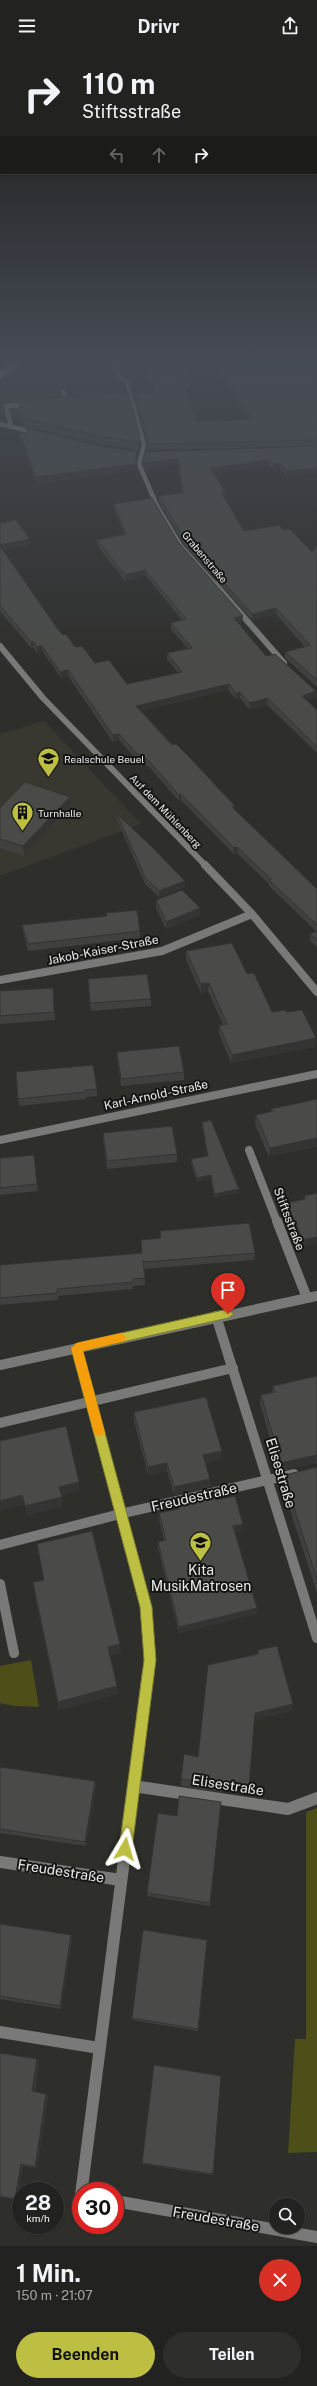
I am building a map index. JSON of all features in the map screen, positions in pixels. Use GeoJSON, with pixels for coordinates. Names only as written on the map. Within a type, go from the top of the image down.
{"type":"FeatureCollection","features":[{"type":"Feature","properties":{"kind":"street","name":"Grabenstraße"},"geometry":{"type":"LineString","coordinates":[[140,466],[157,506],[181,546],[291,670]]}},
{"type":"Feature","properties":{"kind":"street","name":"Auf dem Mühlenberg"},"geometry":{"type":"LineString","coordinates":[[0,646],[43,698],[252,914],[317,992]]}},
{"type":"Feature","properties":{"kind":"street","name":"Jakob-Kaiser-Straße"},"geometry":{"type":"LineString","coordinates":[[0,980],[162,951],[252,914]]}},
{"type":"Feature","properties":{"kind":"street","name":"Karl-Arnold-Straße"},"geometry":{"type":"LineString","coordinates":[[0,1140],[317,1074]]}},
{"type":"Feature","properties":{"kind":"street","name":"Stiftsstraße"},"geometry":{"type":"LineString","coordinates":[[249,1150],[307,1298]]}},
{"type":"Feature","properties":{"kind":"street"},"geometry":{"type":"LineString","coordinates":[[0,1365],[216,1316],[317,1296]]}},
{"type":"Feature","properties":{"kind":"street","name":"Elisestraße"},"geometry":{"type":"LineString","coordinates":[[216,1316],[317,1638]]}},
{"type":"Feature","properties":{"kind":"street","name":"Freudestraße"},"geometry":{"type":"LineString","coordinates":[[77,1348],[146,1607],[150,1660],[83,2182]]}},
{"type":"Feature","properties":{"kind":"street"},"geometry":{"type":"LineString","coordinates":[[0,1423],[233,1368]]}},
{"type":"Feature","properties":{"kind":"street","name":"Freudestraße"},"geometry":{"type":"LineString","coordinates":[[0,1545],[120,1514],[303,1472]]}},
{"type":"Feature","properties":{"kind":"street"},"geometry":{"type":"LineString","coordinates":[[0,1584],[14,1653]]}},
{"type":"Feature","properties":{"kind":"street","name":"Elisestraße"},"geometry":{"type":"LineString","coordinates":[[133,1786],[288,1810],[317,1798]]}},
{"type":"Feature","properties":{"kind":"street","name":"Freudestraße"},"geometry":{"type":"LineString","coordinates":[[0,1862],[121,1880]]}},
{"type":"Feature","properties":{"kind":"street"},"geometry":{"type":"LineString","coordinates":[[0,2032],[100,2048]]}},
{"type":"Feature","properties":{"kind":"street","name":"Freudestraße"},"geometry":{"type":"LineString","coordinates":[[124,2203],[317,2237]]}},
{"type":"Feature","properties":{"kind":"shaded area","name":"Realschule Beuel"},"geometry":{"type":"Polygon","coordinates":[[[44,721],[141,824],[0,876],[0,734],[44,721]]]}},
{"type":"Feature","properties":{"kind":"shaded area"},"geometry":{"type":"Polygon","coordinates":[[[31,1660],[39,1707],[14,1706],[0,1703],[0,1666],[31,1660]]]}},
{"type":"Feature","properties":{"kind":"shaded area"},"geometry":{"type":"Polygon","coordinates":[[[317,1808],[317,2152],[288,2153],[295,2039],[306,2039],[306,1812],[317,1808]]]}},
{"type":"Feature","properties":{"kind":"building"},"geometry":{"type":"Polygon","coordinates":[[[32,466],[118,466],[36,477],[32,466]]]}},
{"type":"Feature","properties":{"kind":"building"},"geometry":{"type":"Polygon","coordinates":[[[179,466],[223,466],[211,468],[225,492],[221,492],[244,531],[279,525],[283,530],[290,529],[312,552],[317,546],[317,680],[285,652],[310,645],[276,608],[252,614],[184,538],[159,496],[183,493],[179,466]]]}},
{"type":"Feature","properties":{"kind":"building"},"geometry":{"type":"Polygon","coordinates":[[[283,466],[317,466],[317,468],[287,471],[283,466]]]}},
{"type":"Feature","properties":{"kind":"building"},"geometry":{"type":"Polygon","coordinates":[[[152,498],[178,542],[243,616],[234,618],[266,656],[275,654],[316,691],[302,696],[317,710],[317,747],[268,698],[250,703],[240,692],[236,693],[229,684],[136,706],[172,745],[176,744],[192,760],[235,806],[232,807],[317,889],[317,925],[269,880],[271,879],[237,847],[234,848],[181,794],[179,795],[149,761],[136,753],[119,734],[113,735],[68,670],[60,672],[42,646],[37,647],[33,641],[31,642],[0,605],[0,546],[59,631],[63,635],[66,634],[75,647],[82,646],[95,663],[109,660],[127,684],[182,672],[167,653],[192,648],[171,623],[186,619],[145,570],[125,575],[97,540],[126,534],[114,504],[152,498]]]}},
{"type":"Feature","properties":{"kind":"building"},"geometry":{"type":"Polygon","coordinates":[[[16,520],[30,539],[0,545],[0,523],[16,520]]]}},
{"type":"Feature","properties":{"kind":"building","name":"Turnhalle"},"geometry":{"type":"Polygon","coordinates":[[[25,782],[70,797],[23,846],[0,839],[0,808],[25,782]]]}},
{"type":"Feature","properties":{"kind":"building"},"geometry":{"type":"Polygon","coordinates":[[[117,814],[185,881],[159,891],[145,877],[117,814]]]}},
{"type":"Feature","properties":{"kind":"building"},"geometry":{"type":"Polygon","coordinates":[[[182,890],[200,908],[166,922],[156,900],[182,890]]]}},
{"type":"Feature","properties":{"kind":"building"},"geometry":{"type":"Polygon","coordinates":[[[137,910],[140,931],[28,944],[22,925],[107,916],[106,913],[137,910]]]}},
{"type":"Feature","properties":{"kind":"building"},"geometry":{"type":"Polygon","coordinates":[[[317,931],[317,940],[310,934],[317,931]]]}},
{"type":"Feature","properties":{"kind":"building"},"geometry":{"type":"Polygon","coordinates":[[[232,943],[247,974],[254,973],[272,1012],[302,1010],[316,1038],[232,1055],[219,1025],[227,1024],[209,983],[201,984],[186,951],[232,943]]]}},
{"type":"Feature","properties":{"kind":"building"},"geometry":{"type":"Polygon","coordinates":[[[147,974],[151,999],[90,1003],[88,979],[147,974]]]}},
{"type":"Feature","properties":{"kind":"building"},"geometry":{"type":"Polygon","coordinates":[[[53,988],[54,1012],[0,1016],[0,991],[53,988]]]}},
{"type":"Feature","properties":{"kind":"building"},"geometry":{"type":"Polygon","coordinates":[[[179,1046],[184,1072],[121,1079],[117,1052],[179,1046]]]}},
{"type":"Feature","properties":{"kind":"building"},"geometry":{"type":"Polygon","coordinates":[[[93,1065],[97,1089],[85,1090],[85,1092],[18,1099],[16,1072],[93,1065]]]}},
{"type":"Feature","properties":{"kind":"building"},"geometry":{"type":"Polygon","coordinates":[[[317,1099],[317,1138],[270,1148],[256,1115],[273,1111],[271,1109],[317,1099]]]}},
{"type":"Feature","properties":{"kind":"building"},"geometry":{"type":"Polygon","coordinates":[[[211,1120],[239,1189],[214,1194],[211,1175],[197,1178],[191,1159],[208,1156],[202,1122],[211,1120]]]}},
{"type":"Feature","properties":{"kind":"building"},"geometry":{"type":"Polygon","coordinates":[[[172,1126],[177,1154],[107,1161],[103,1133],[172,1126]]]}},
{"type":"Feature","properties":{"kind":"building"},"geometry":{"type":"Polygon","coordinates":[[[34,1155],[37,1184],[0,1188],[0,1158],[34,1155]]]}},
{"type":"Feature","properties":{"kind":"building"},"geometry":{"type":"Polygon","coordinates":[[[317,1193],[317,1237],[303,1240],[287,1203],[305,1199],[304,1196],[317,1193]]]}},
{"type":"Feature","properties":{"kind":"building"},"geometry":{"type":"Polygon","coordinates":[[[249,1223],[255,1253],[144,1262],[143,1260],[145,1278],[133,1279],[133,1282],[57,1289],[57,1293],[0,1298],[0,1265],[142,1253],[141,1240],[161,1238],[160,1231],[249,1223]]]}},
{"type":"Feature","properties":{"kind":"building"},"geometry":{"type":"Polygon","coordinates":[[[317,1376],[317,1455],[281,1463],[261,1395],[275,1392],[273,1386],[317,1376]]]}},
{"type":"Feature","properties":{"kind":"building"},"geometry":{"type":"Polygon","coordinates":[[[206,1397],[222,1451],[203,1455],[210,1479],[174,1487],[167,1463],[148,1467],[134,1412],[206,1397]]]}},
{"type":"Feature","properties":{"kind":"building"},"geometry":{"type":"Polygon","coordinates":[[[66,1426],[79,1482],[59,1487],[62,1497],[25,1506],[22,1495],[0,1501],[0,1441],[66,1426]]]}},
{"type":"Feature","properties":{"kind":"building"},"geometry":{"type":"Polygon","coordinates":[[[317,1467],[317,1580],[285,1475],[317,1467]]]}},
{"type":"Feature","properties":{"kind":"building","name":"Kita MusikMatrosen"},"geometry":{"type":"Polygon","coordinates":[[[214,1493],[216,1500],[235,1496],[243,1524],[233,1526],[257,1608],[179,1627],[158,1542],[166,1540],[159,1513],[179,1509],[177,1501],[214,1493]]]}},
{"type":"Feature","properties":{"kind":"building"},"geometry":{"type":"Polygon","coordinates":[[[92,1531],[120,1644],[108,1647],[117,1686],[58,1702],[33,1582],[44,1580],[37,1544],[92,1531]]]}},
{"type":"Feature","properties":{"kind":"building"},"geometry":{"type":"Polygon","coordinates":[[[277,1646],[293,1704],[255,1713],[249,1786],[223,1782],[222,1785],[181,1779],[184,1754],[198,1757],[208,1665],[258,1654],[258,1650],[277,1646]]]}},
{"type":"Feature","properties":{"kind":"building"},"geometry":{"type":"Polygon","coordinates":[[[0,1767],[95,1781],[85,1842],[0,1829],[0,1767]]]}},
{"type":"Feature","properties":{"kind":"building"},"geometry":{"type":"Polygon","coordinates":[[[179,1796],[221,1802],[210,1903],[147,1893],[158,1813],[177,1816],[179,1796]]]}},
{"type":"Feature","properties":{"kind":"building"},"geometry":{"type":"Polygon","coordinates":[[[0,1924],[71,1935],[60,2006],[0,1996],[0,1924]]]}},
{"type":"Feature","properties":{"kind":"building"},"geometry":{"type":"Polygon","coordinates":[[[143,1930],[207,1940],[198,2029],[132,2018],[143,1930]]]}},
{"type":"Feature","properties":{"kind":"building"},"geometry":{"type":"Polygon","coordinates":[[[0,2053],[37,2059],[32,2091],[46,2094],[35,2167],[21,2164],[18,2182],[12,2182],[12,2198],[0,2196],[0,2053]]]}},
{"type":"Feature","properties":{"kind":"building"},"geometry":{"type":"Polygon","coordinates":[[[154,2065],[221,2076],[213,2174],[142,2163],[154,2065]]]}},
{"type":"Feature","properties":{"kind":"slow traffic"},"geometry":{"type":"LineString","coordinates":[[99,1433],[77,1348],[121,1337]]}},
{"type":"Feature","properties":{"kind":"place","name":"Realschule Beuel"},"geometry":{"type":"Point","coordinates":[49,778]}},
{"type":"Feature","properties":{"kind":"place","name":"Turnhalle"},"geometry":{"type":"Point","coordinates":[23,832]}},
{"type":"Feature","properties":{"kind":"place","name":"Kita MusikMatrosen"},"geometry":{"type":"Point","coordinates":[201,1562]}},
{"type":"Feature","properties":{"kind":"route"},"geometry":{"type":"LineString","coordinates":[[125,1849],[150,1660],[146,1607],[77,1348],[228,1314]]}}]}
